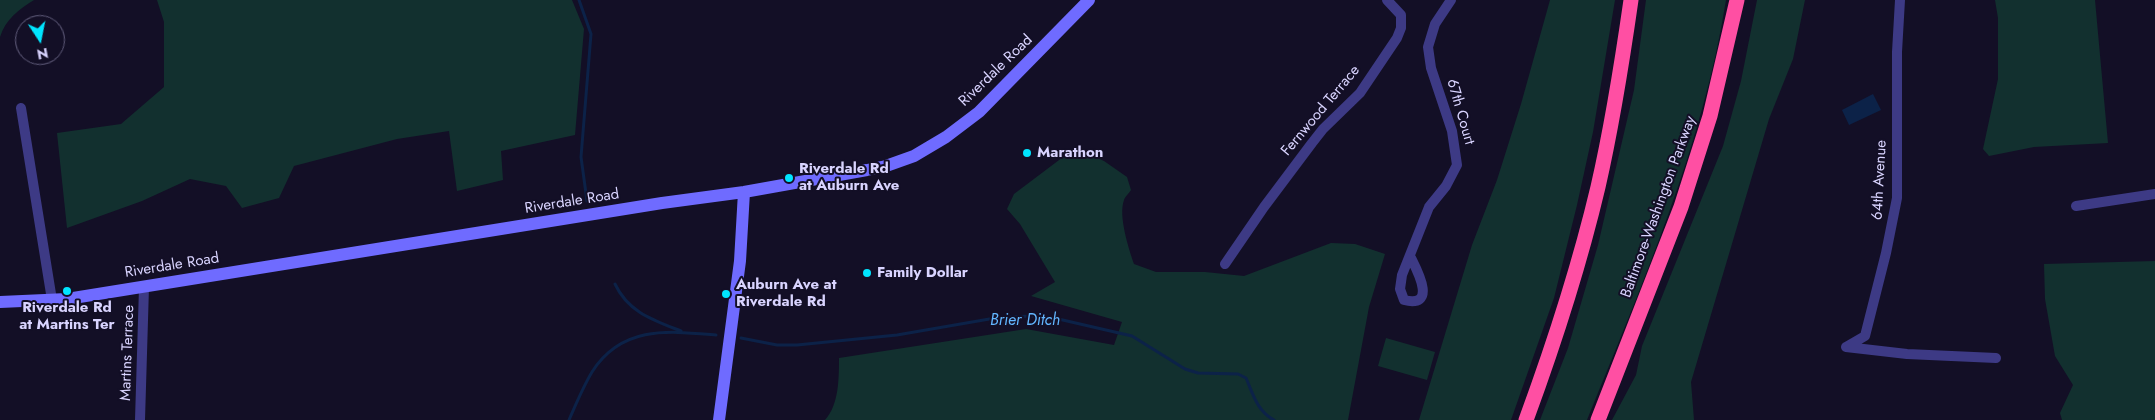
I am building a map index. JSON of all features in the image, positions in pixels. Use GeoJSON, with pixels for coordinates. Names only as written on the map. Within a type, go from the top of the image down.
{"type":"FeatureCollection","features":[{"type":"Feature","properties":{"kind":"highway"},"geometry":{"type":"LineString","coordinates":[[1526,420],[1562,315],[1598,188],[1612,122],[1631,0]]}},
{"type":"Feature","properties":{"kind":"highway","name":"Baltimore-Washington Parkway"},"geometry":{"type":"LineString","coordinates":[[1598,420],[1681,207],[1710,116],[1736,0]]}},
{"type":"Feature","properties":{"kind":"main road","name":"Riverdale Road"},"geometry":{"type":"LineString","coordinates":[[0,302],[52,300],[144,287],[662,203],[744,192],[867,170],[897,162],[923,151],[979,112],[1089,0]]}},
{"type":"Feature","properties":{"kind":"main road"},"geometry":{"type":"LineString","coordinates":[[719,420],[740,261],[744,192]]}},
{"type":"Feature","properties":{"kind":"street","name":"Fernwood Terrace"},"geometry":{"type":"LineString","coordinates":[[1225,264],[1307,149],[1323,129],[1360,93],[1397,38],[1401,28],[1401,15],[1387,0]]}},
{"type":"Feature","properties":{"kind":"street","name":"67th Court"},"geometry":{"type":"LineString","coordinates":[[1411,258],[1429,207],[1446,186],[1457,165],[1452,131],[1432,68],[1428,47],[1435,24],[1451,0]]}},
{"type":"Feature","properties":{"kind":"street","name":"64th Avenue"},"geometry":{"type":"LineString","coordinates":[[1900,0],[1897,52],[1898,178],[1894,217],[1878,289],[1865,336],[1846,347],[1907,354],[1996,358]]}},
{"type":"Feature","properties":{"kind":"street"},"geometry":{"type":"LineString","coordinates":[[22,108],[52,300]]}},
{"type":"Feature","properties":{"kind":"street"},"geometry":{"type":"LineString","coordinates":[[2076,206],[2155,194]]}},
{"type":"Feature","properties":{"kind":"street","name":"Martins Terrace"},"geometry":{"type":"LineString","coordinates":[[140,420],[144,287]]}},
{"type":"Feature","properties":{"kind":"green space"},"geometry":{"type":"Polygon","coordinates":[[[0,0],[34,0],[13,15],[5,25],[0,37],[0,0]]]}},
{"type":"Feature","properties":{"kind":"green space"},"geometry":{"type":"Polygon","coordinates":[[[157,0],[572,0],[584,29],[575,135],[501,151],[503,180],[457,191],[449,131],[397,139],[294,166],[279,198],[242,208],[226,186],[190,179],[142,201],[67,228],[57,133],[121,124],[164,87],[164,22],[157,0]]]}},
{"type":"Feature","properties":{"kind":"green space"},"geometry":{"type":"Polygon","coordinates":[[[1550,0],[1615,0],[1593,132],[1554,298],[1511,420],[1419,420],[1472,245],[1497,180],[1521,104],[1550,0]]]}},
{"type":"Feature","properties":{"kind":"green space"},"geometry":{"type":"Polygon","coordinates":[[[1646,0],[1726,0],[1716,54],[1702,108],[1668,214],[1629,318],[1587,420],[1540,420],[1568,348],[1598,245],[1634,90],[1646,0]]]}},
{"type":"Feature","properties":{"kind":"green space"},"geometry":{"type":"Polygon","coordinates":[[[1757,0],[1805,0],[1793,59],[1769,119],[1691,382],[1694,420],[1612,420],[1636,375],[1642,346],[1723,146],[1741,81],[1757,0]]]}},
{"type":"Feature","properties":{"kind":"green space"},"geometry":{"type":"Polygon","coordinates":[[[1995,0],[2095,0],[2108,143],[2034,147],[1989,156],[1983,149],[1998,79],[1998,18],[1995,0]]]}},
{"type":"Feature","properties":{"kind":"green space"},"geometry":{"type":"Polygon","coordinates":[[[1075,148],[1104,161],[1127,177],[1131,190],[1124,200],[1122,215],[1129,250],[1134,264],[1156,272],[1205,272],[1244,276],[1331,243],[1355,244],[1385,254],[1369,307],[1348,420],[825,420],[830,414],[836,399],[839,358],[1026,329],[1114,345],[1122,322],[1031,296],[1055,282],[1020,224],[1007,209],[1014,194],[1075,148]]]}},
{"type":"Feature","properties":{"kind":"green space"},"geometry":{"type":"Polygon","coordinates":[[[2155,261],[2155,420],[2062,420],[2060,413],[2073,385],[2055,356],[2045,299],[2044,264],[2155,261]]]}},
{"type":"Feature","properties":{"kind":"green space"},"geometry":{"type":"Polygon","coordinates":[[[1386,338],[1435,352],[1427,380],[1378,366],[1386,338]]]}},
{"type":"Feature","properties":{"kind":"water"},"geometry":{"type":"Polygon","coordinates":[[[1873,94],[1881,110],[1849,125],[1842,110],[1873,94]]]}},
{"type":"Feature","properties":{"kind":"waterway"},"geometry":{"type":"LineString","coordinates":[[579,0],[591,34],[581,157],[587,201]]}},
{"type":"Feature","properties":{"kind":"waterway"},"geometry":{"type":"LineString","coordinates":[[615,284],[627,302],[642,314],[681,331]]}},
{"type":"Feature","properties":{"kind":"waterway","name":"Brier Ditch"},"geometry":{"type":"LineString","coordinates":[[741,338],[777,345],[797,345],[897,335],[1001,317],[1036,316],[1054,318],[1132,336],[1185,369],[1198,373],[1238,374],[1246,378],[1253,396],[1263,412],[1274,420]]}},
{"type":"Feature","properties":{"kind":"waterway","name":"Brier Ditch"},"geometry":{"type":"LineString","coordinates":[[569,420],[592,372],[604,357],[617,346],[648,334],[681,332],[716,335]]}},
{"type":"Feature","properties":{"kind":"place","name":"Marathon"},"geometry":{"type":"Point","coordinates":[1027,153]}},
{"type":"Feature","properties":{"kind":"place","name":"Riverdale Rd at Auburn Ave"},"geometry":{"type":"Point","coordinates":[789,178]}},
{"type":"Feature","properties":{"kind":"place","name":"Family Dollar"},"geometry":{"type":"Point","coordinates":[867,273]}},
{"type":"Feature","properties":{"kind":"place","name":"Riverdale Rd at Martins Ter"},"geometry":{"type":"Point","coordinates":[67,291]}},
{"type":"Feature","properties":{"kind":"place","name":"Auburn Ave at Riverdale Rd"},"geometry":{"type":"Point","coordinates":[726,294]}}]}
